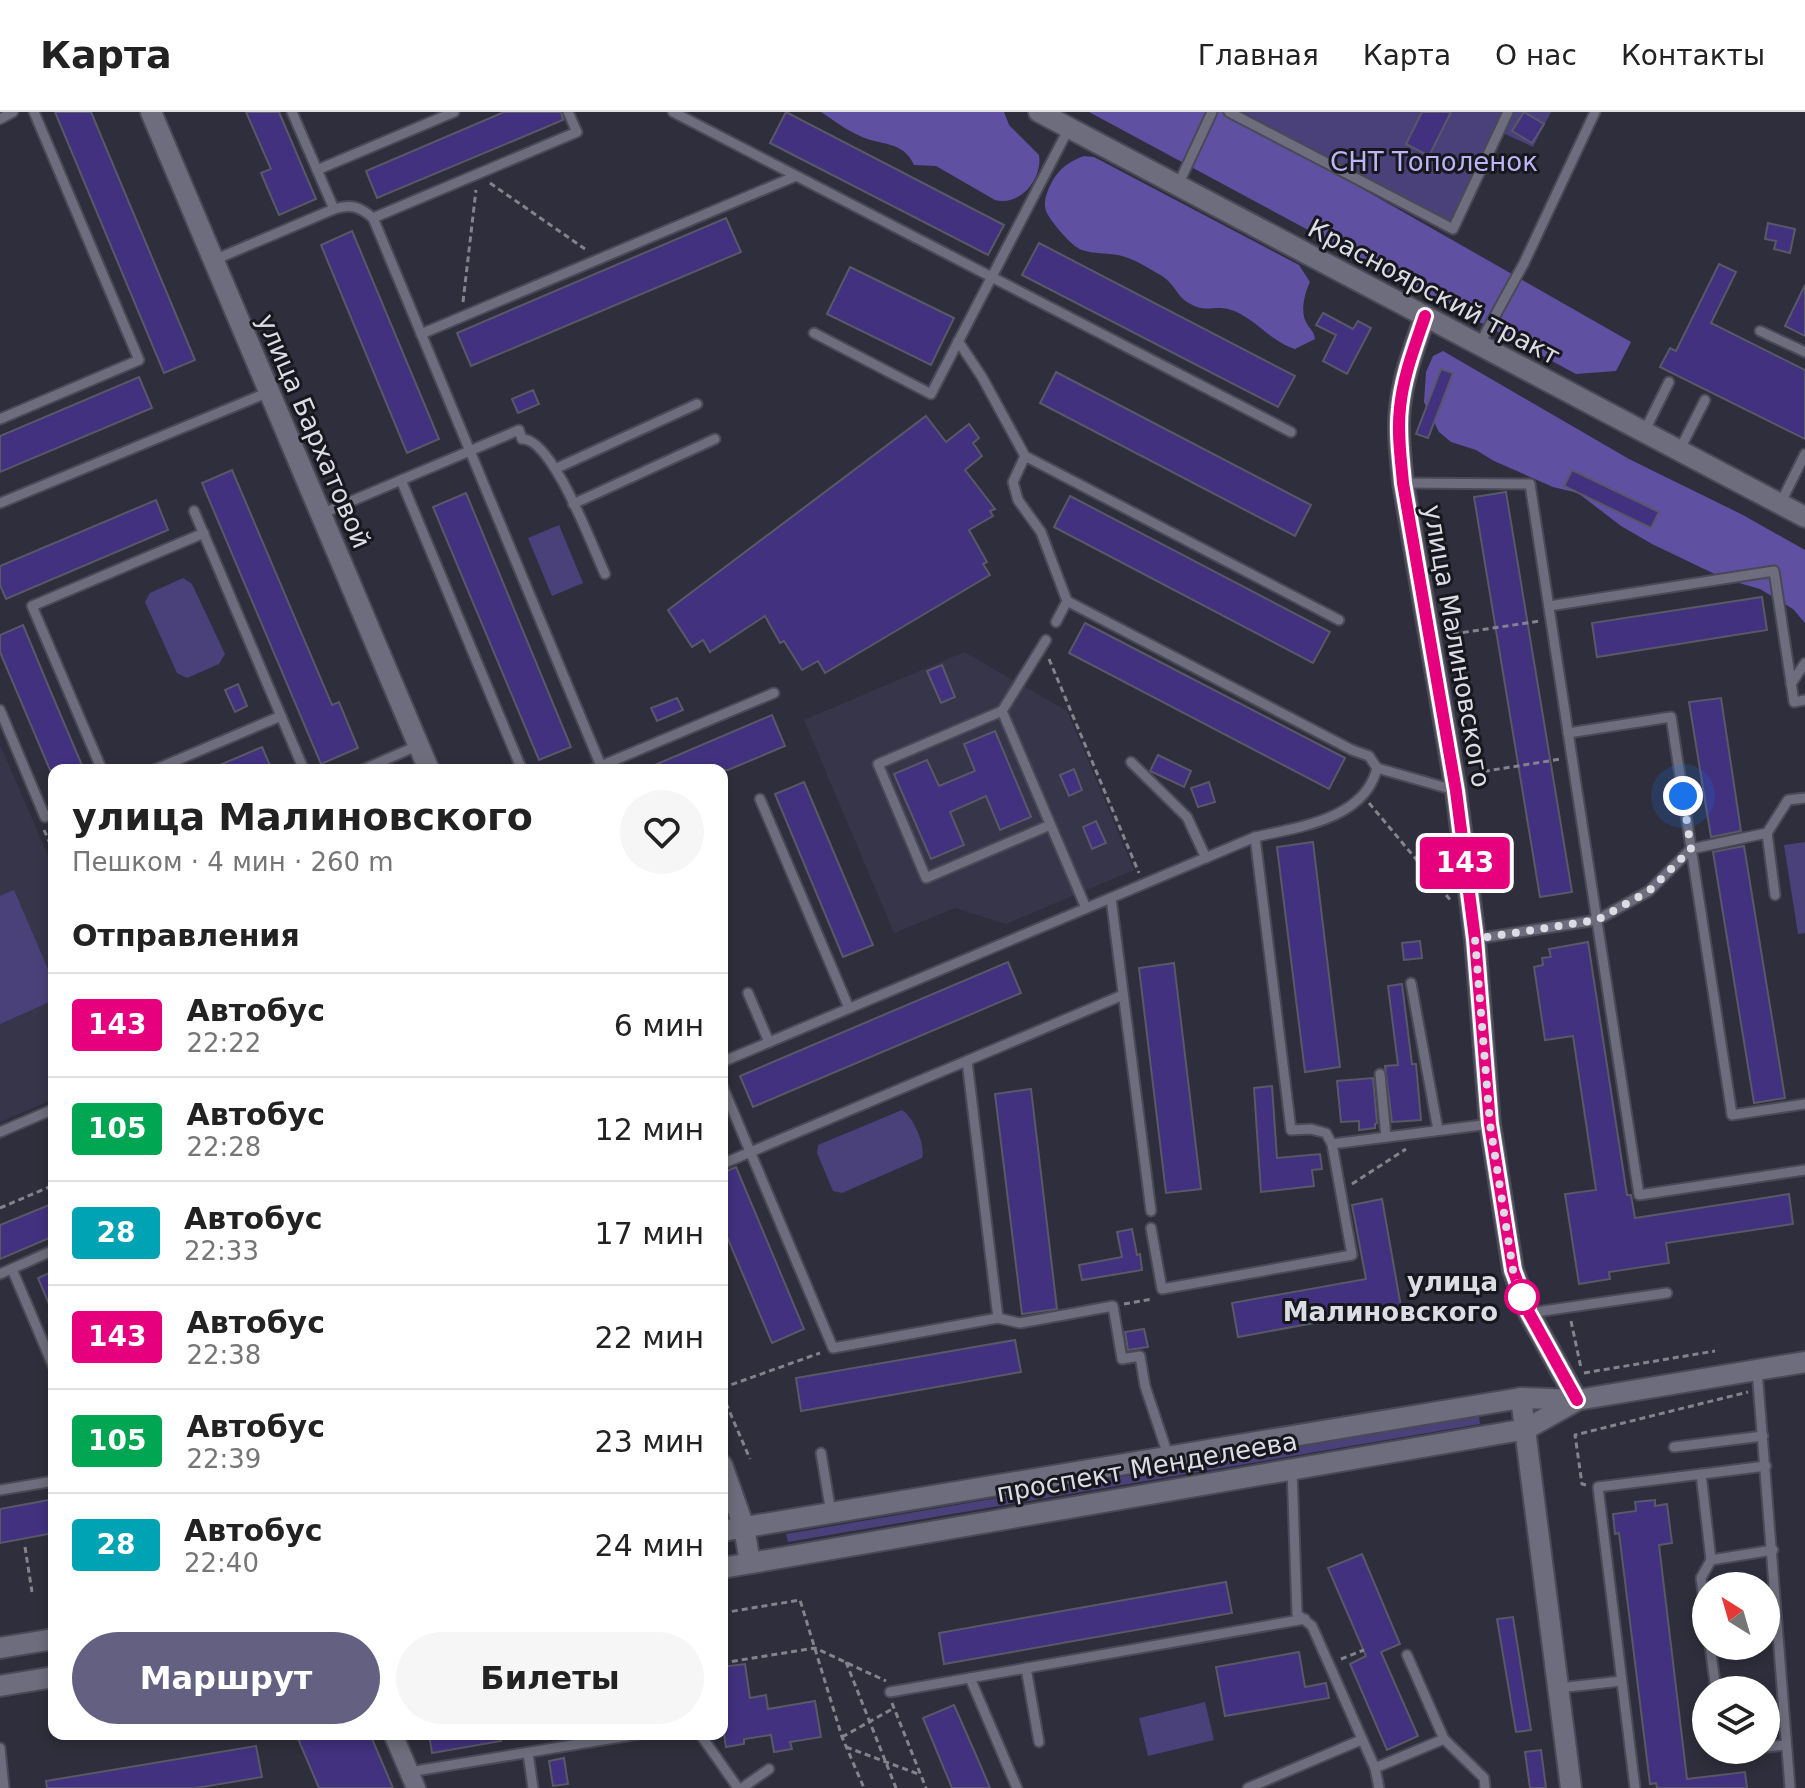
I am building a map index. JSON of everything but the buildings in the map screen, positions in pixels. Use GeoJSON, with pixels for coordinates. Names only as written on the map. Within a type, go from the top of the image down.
{"type":"FeatureCollection","features":[{"type":"Feature","properties":{"kind":"main road","name":"улица Бархатовой"},"geometry":{"type":"LineString","coordinates":[[151,112],[427,764]]}},
{"type":"Feature","properties":{"kind":"main road","name":"Красноярский тракт"},"geometry":{"type":"LineString","coordinates":[[1039,112],[1805,517]]}},
{"type":"Feature","properties":{"kind":"main road","name":"улица Малиновского"},"geometry":{"type":"LineString","coordinates":[[1425,316],[1410,360],[1400,408],[1399,444],[1456,791],[1475,939],[1490,1124],[1513,1270],[1529,1313],[1576,1400]]}},
{"type":"Feature","properties":{"kind":"main road","name":"проспект Менделеева"},"geometry":{"type":"LineString","coordinates":[[728,1530],[1521,1398],[1576,1400],[1758,1380],[1805,1362]]}},
{"type":"Feature","properties":{"kind":"main road"},"geometry":{"type":"LineString","coordinates":[[1521,1398],[1571,1788]]}},
{"type":"Feature","properties":{"kind":"main road","name":"проспект Менделеева"},"geometry":{"type":"LineString","coordinates":[[728,1567],[1292,1467],[1526,1429],[1576,1400]]}},
{"type":"Feature","properties":{"kind":"main road"},"geometry":{"type":"LineString","coordinates":[[728,1482],[744,1527],[750,1563]]}},
{"type":"Feature","properties":{"kind":"main road"},"geometry":{"type":"LineString","coordinates":[[0,1648],[48,1640]]}},
{"type":"Feature","properties":{"kind":"main road"},"geometry":{"type":"LineString","coordinates":[[0,1686],[48,1678]]}},
{"type":"Feature","properties":{"kind":"street"},"geometry":{"type":"LineString","coordinates":[[395,1740],[412,1780]]}},
{"type":"Feature","properties":{"kind":"lane"},"geometry":{"type":"LineString","coordinates":[[0,119],[13,112]]}},
{"type":"Feature","properties":{"kind":"lane"},"geometry":{"type":"LineString","coordinates":[[0,419],[139,360],[34,112]]}},
{"type":"Feature","properties":{"kind":"lane"},"geometry":{"type":"LineString","coordinates":[[292,112],[334,209]]}},
{"type":"Feature","properties":{"kind":"lane"},"geometry":{"type":"LineString","coordinates":[[317,170],[454,112]]}},
{"type":"Feature","properties":{"kind":"lane"},"geometry":{"type":"LineString","coordinates":[[373,218],[577,132],[568,112]]}},
{"type":"Feature","properties":{"kind":"lane"},"geometry":{"type":"LineString","coordinates":[[673,112],[1291,432]]}},
{"type":"Feature","properties":{"kind":"lane"},"geometry":{"type":"LineString","coordinates":[[1178,185],[1212,112]]}},
{"type":"Feature","properties":{"kind":"lane"},"geometry":{"type":"LineString","coordinates":[[1229,112],[1453,229],[1508,112]]}},
{"type":"Feature","properties":{"kind":"lane"},"geometry":{"type":"LineString","coordinates":[[1479,345],[1524,263],[1595,112]]}},
{"type":"Feature","properties":{"kind":"lane"},"geometry":{"type":"LineString","coordinates":[[814,333],[931,394],[1069,128]]}},
{"type":"Feature","properties":{"kind":"lane"},"geometry":{"type":"LineString","coordinates":[[421,334],[796,176]]}},
{"type":"Feature","properties":{"kind":"lane"},"geometry":{"type":"LineString","coordinates":[[214,260],[349,204],[362,208],[373,218],[594,764]]}},
{"type":"Feature","properties":{"kind":"lane"},"geometry":{"type":"LineString","coordinates":[[1760,331],[1805,352]]}},
{"type":"Feature","properties":{"kind":"lane"},"geometry":{"type":"LineString","coordinates":[[958,341],[982,377],[1025,456],[1339,620]]}},
{"type":"Feature","properties":{"kind":"lane"},"geometry":{"type":"LineString","coordinates":[[1644,432],[1669,382]]}},
{"type":"Feature","properties":{"kind":"lane"},"geometry":{"type":"LineString","coordinates":[[0,503],[269,392]]}},
{"type":"Feature","properties":{"kind":"lane"},"geometry":{"type":"LineString","coordinates":[[1679,451],[1705,400]]}},
{"type":"Feature","properties":{"kind":"lane"},"geometry":{"type":"LineString","coordinates":[[557,468],[697,404]]}},
{"type":"Feature","properties":{"kind":"lane"},"geometry":{"type":"LineString","coordinates":[[321,514],[519,430],[522,439],[533,442],[557,468],[605,574]]}},
{"type":"Feature","properties":{"kind":"lane"},"geometry":{"type":"LineString","coordinates":[[573,504],[715,439]]}},
{"type":"Feature","properties":{"kind":"lane"},"geometry":{"type":"LineString","coordinates":[[1780,504],[1805,454]]}},
{"type":"Feature","properties":{"kind":"lane"},"geometry":{"type":"LineString","coordinates":[[1025,456],[1013,482],[1018,500],[1041,532],[1067,601],[1352,750],[1369,756],[1377,768],[1456,791]]}},
{"type":"Feature","properties":{"kind":"lane"},"geometry":{"type":"LineString","coordinates":[[401,480],[519,764]]}},
{"type":"Feature","properties":{"kind":"lane"},"geometry":{"type":"LineString","coordinates":[[1403,483],[1530,484],[1639,1195],[1805,1170]]}},
{"type":"Feature","properties":{"kind":"lane"},"geometry":{"type":"LineString","coordinates":[[194,511],[301,764]]}},
{"type":"Feature","properties":{"kind":"lane"},"geometry":{"type":"LineString","coordinates":[[99,764],[32,606],[204,533]]}},
{"type":"Feature","properties":{"kind":"lane"},"geometry":{"type":"LineString","coordinates":[[1549,606],[1774,571],[1794,702],[1805,700]]}},
{"type":"Feature","properties":{"kind":"lane"},"geometry":{"type":"LineString","coordinates":[[1056,622],[1067,601]]}},
{"type":"Feature","properties":{"kind":"lane"},"geometry":{"type":"LineString","coordinates":[[1044,642],[1002,711],[878,764],[926,878],[1050,825]]}},
{"type":"Feature","properties":{"kind":"lane"},"geometry":{"type":"LineString","coordinates":[[1791,684],[1805,663]]}},
{"type":"Feature","properties":{"kind":"lane"},"geometry":{"type":"LineString","coordinates":[[605,764],[774,693]]}},
{"type":"Feature","properties":{"kind":"lane"},"geometry":{"type":"LineString","coordinates":[[0,710],[48,811]]}},
{"type":"Feature","properties":{"kind":"lane"},"geometry":{"type":"LineString","coordinates":[[1002,711],[1086,908]]}},
{"type":"Feature","properties":{"kind":"lane"},"geometry":{"type":"LineString","coordinates":[[168,764],[281,716]]}},
{"type":"Feature","properties":{"kind":"lane"},"geometry":{"type":"LineString","coordinates":[[1568,733],[1671,717],[1732,1115],[1805,1104]]}},
{"type":"Feature","properties":{"kind":"lane"},"geometry":{"type":"LineString","coordinates":[[376,764],[419,745]]}},
{"type":"Feature","properties":{"kind":"lane"},"geometry":{"type":"LineString","coordinates":[[1131,762],[1187,817],[1206,858]]}},
{"type":"Feature","properties":{"kind":"lane"},"geometry":{"type":"LineString","coordinates":[[728,1059],[1255,837],[1312,824],[1343,811],[1363,795],[1374,779],[1377,768]]}},
{"type":"Feature","properties":{"kind":"lane"},"geometry":{"type":"LineString","coordinates":[[1775,895],[1767,833],[1788,800],[1805,798]]}},
{"type":"Feature","properties":{"kind":"lane"},"geometry":{"type":"LineString","coordinates":[[760,799],[849,1008]]}},
{"type":"Feature","properties":{"kind":"lane"},"geometry":{"type":"LineString","coordinates":[[1475,939],[1597,920],[1649,891],[1691,849],[1767,833]]}},
{"type":"Feature","properties":{"kind":"lane"},"geometry":{"type":"LineString","coordinates":[[1151,1228],[1162,1289],[1352,1255],[1332,1144],[1326,1133],[1311,1129],[1291,1130],[1255,837]]}},
{"type":"Feature","properties":{"kind":"lane"},"geometry":{"type":"LineString","coordinates":[[1111,898],[1151,1211]]}},
{"type":"Feature","properties":{"kind":"lane"},"geometry":{"type":"LineString","coordinates":[[1411,983],[1438,1130]]}},
{"type":"Feature","properties":{"kind":"lane"},"geometry":{"type":"LineString","coordinates":[[748,993],[769,1042]]}},
{"type":"Feature","properties":{"kind":"lane"},"geometry":{"type":"LineString","coordinates":[[728,1161],[1123,995]]}},
{"type":"Feature","properties":{"kind":"lane"},"geometry":{"type":"LineString","coordinates":[[967,1061],[998,1318]]}},
{"type":"Feature","properties":{"kind":"lane"},"geometry":{"type":"LineString","coordinates":[[1380,1074],[1386,1137]]}},
{"type":"Feature","properties":{"kind":"lane"},"geometry":{"type":"LineString","coordinates":[[728,1099],[833,1348],[998,1318],[1020,1323],[1113,1306],[1122,1359],[1140,1356],[1145,1386],[1168,1455]]}},
{"type":"Feature","properties":{"kind":"lane"},"geometry":{"type":"LineString","coordinates":[[0,1132],[48,1112]]}},
{"type":"Feature","properties":{"kind":"lane"},"geometry":{"type":"LineString","coordinates":[[1332,1144],[1490,1124]]}},
{"type":"Feature","properties":{"kind":"lane"},"geometry":{"type":"LineString","coordinates":[[0,1274],[48,1253]]}},
{"type":"Feature","properties":{"kind":"lane"},"geometry":{"type":"LineString","coordinates":[[12,1269],[48,1354]]}},
{"type":"Feature","properties":{"kind":"lane"},"geometry":{"type":"LineString","coordinates":[[1529,1313],[1667,1293]]}},
{"type":"Feature","properties":{"kind":"lane"},"geometry":{"type":"LineString","coordinates":[[1758,1380],[1790,1788]]}},
{"type":"Feature","properties":{"kind":"lane"},"geometry":{"type":"LineString","coordinates":[[1674,1447],[1763,1436]]}},
{"type":"Feature","properties":{"kind":"lane"},"geometry":{"type":"LineString","coordinates":[[821,1453],[831,1513]]}},
{"type":"Feature","properties":{"kind":"lane"},"geometry":{"type":"LineString","coordinates":[[1635,1788],[1598,1487],[1766,1466]]}},
{"type":"Feature","properties":{"kind":"lane"},"geometry":{"type":"LineString","coordinates":[[1292,1467],[1297,1614],[1312,1626],[1375,1768],[1379,1788]]}},
{"type":"Feature","properties":{"kind":"lane"},"geometry":{"type":"LineString","coordinates":[[1701,1474],[1711,1560],[1704,1572]]}},
{"type":"Feature","properties":{"kind":"lane"},"geometry":{"type":"LineString","coordinates":[[0,1490],[48,1482]]}},
{"type":"Feature","properties":{"kind":"lane"},"geometry":{"type":"LineString","coordinates":[[1711,1560],[1773,1550]]}},
{"type":"Feature","properties":{"kind":"lane"},"geometry":{"type":"LineString","coordinates":[[890,1692],[1305,1619]]}},
{"type":"Feature","properties":{"kind":"lane"},"geometry":{"type":"LineString","coordinates":[[1407,1655],[1444,1739],[1484,1778],[1485,1788]]}},
{"type":"Feature","properties":{"kind":"lane"},"geometry":{"type":"LineString","coordinates":[[1026,1668],[1039,1742]]}},
{"type":"Feature","properties":{"kind":"lane"},"geometry":{"type":"LineString","coordinates":[[970,1678],[1017,1788]]}},
{"type":"Feature","properties":{"kind":"lane"},"geometry":{"type":"LineString","coordinates":[[1559,1688],[1621,1681]]}},
{"type":"Feature","properties":{"kind":"lane"},"geometry":{"type":"LineString","coordinates":[[1375,1768],[1444,1739]]}},
{"type":"Feature","properties":{"kind":"lane"},"geometry":{"type":"LineString","coordinates":[[412,1780],[528,1753],[604,1740]]}},
{"type":"Feature","properties":{"kind":"lane"},"geometry":{"type":"LineString","coordinates":[[704,1740],[740,1788],[769,1769]]}},
{"type":"Feature","properties":{"kind":"lane"},"geometry":{"type":"LineString","coordinates":[[1248,1788],[1361,1740]]}},
{"type":"Feature","properties":{"kind":"lane"},"geometry":{"type":"LineString","coordinates":[[1780,1746],[1786,1745]]}},
{"type":"Feature","properties":{"kind":"lane"},"geometry":{"type":"LineString","coordinates":[[0,1748],[4,1788]]}},
{"type":"Feature","properties":{"kind":"lane"},"geometry":{"type":"LineString","coordinates":[[528,1753],[533,1788]]}},
{"type":"Feature","properties":{"kind":"path"},"geometry":{"type":"LineString","coordinates":[[461,317],[477,174],[599,259]]}},
{"type":"Feature","properties":{"kind":"path"},"geometry":{"type":"LineString","coordinates":[[1453,634],[1551,619]]}},
{"type":"Feature","properties":{"kind":"path"},"geometry":{"type":"LineString","coordinates":[[1044,642],[1144,884]]}},
{"type":"Feature","properties":{"kind":"path"},"geometry":{"type":"LineString","coordinates":[[1474,773],[1572,758]]}},
{"type":"Feature","properties":{"kind":"path"},"geometry":{"type":"LineString","coordinates":[[1363,795],[1457,908]]}},
{"type":"Feature","properties":{"kind":"path"},"geometry":{"type":"LineString","coordinates":[[48,816],[40,819],[48,838]]}},
{"type":"Feature","properties":{"kind":"path"},"geometry":{"type":"LineString","coordinates":[[0,1208],[48,1188]]}},
{"type":"Feature","properties":{"kind":"path"},"geometry":{"type":"LineString","coordinates":[[1113,1306],[1163,1297]]}},
{"type":"Feature","properties":{"kind":"path"},"geometry":{"type":"LineString","coordinates":[[1568,1308],[1582,1373],[1715,1351]]}},
{"type":"Feature","properties":{"kind":"path"},"geometry":{"type":"LineString","coordinates":[[728,1386],[833,1348]]}},
{"type":"Feature","properties":{"kind":"path"},"geometry":{"type":"LineString","coordinates":[[1598,1487],[1582,1484],[1575,1435],[1758,1380]]}},
{"type":"Feature","properties":{"kind":"path"},"geometry":{"type":"LineString","coordinates":[[728,1408],[750,1459]]}},
{"type":"Feature","properties":{"kind":"path"},"geometry":{"type":"LineString","coordinates":[[25,1547],[32,1592]]}},
{"type":"Feature","properties":{"kind":"path"},"geometry":{"type":"LineString","coordinates":[[728,1612],[800,1600],[842,1737],[864,1788]]}},
{"type":"Feature","properties":{"kind":"path"},"geometry":{"type":"LineString","coordinates":[[728,1662],[815,1648],[887,1681]]}},
{"type":"Feature","properties":{"kind":"path"},"geometry":{"type":"LineString","coordinates":[[1328,1665],[1364,1650]]}},
{"type":"Feature","properties":{"kind":"path"},"geometry":{"type":"LineString","coordinates":[[846,1662],[896,1788]]}},
{"type":"Feature","properties":{"kind":"path"},"geometry":{"type":"LineString","coordinates":[[842,1737],[894,1708],[926,1788]]}},
{"type":"Feature","properties":{"kind":"path"},"geometry":{"type":"LineString","coordinates":[[846,1747],[921,1775]]}},
{"type":"Feature","properties":{"kind":"shaded area"},"geometry":{"type":"Polygon","coordinates":[[[821,112],[1004,112],[1009,125],[1039,155],[1037,173],[1021,195],[1004,201],[995,200],[936,166],[914,165],[897,147],[860,136],[821,112]]]}},
{"type":"Feature","properties":{"kind":"shaded area"},"geometry":{"type":"Polygon","coordinates":[[[1089,112],[1228,112],[1631,342],[1616,371],[1576,374],[1089,112]]]}},
{"type":"Feature","properties":{"kind":"shaded area"},"geometry":{"type":"Polygon","coordinates":[[[1084,156],[1094,157],[1299,265],[1310,282],[1303,313],[1315,339],[1295,349],[1286,346],[1237,312],[1222,308],[1199,308],[1187,302],[1166,279],[1135,261],[1078,248],[1048,215],[1045,199],[1061,169],[1084,156]]]}},
{"type":"Feature","properties":{"kind":"shaded area"},"geometry":{"type":"Polygon","coordinates":[[[1443,351],[1629,459],[1743,515],[1805,550],[1805,623],[1793,609],[1760,589],[1725,579],[1652,544],[1621,526],[1578,493],[1553,487],[1476,450],[1451,442],[1439,432],[1424,402],[1426,372],[1433,356],[1443,351]]]}},
{"type":"Feature","properties":{"kind":"shaded area"},"geometry":{"type":"Polygon","coordinates":[[[964,652],[1067,711],[1134,870],[1006,924],[955,908],[894,933],[804,720],[964,652]]]}},
{"type":"Feature","properties":{"kind":"shaded area"},"geometry":{"type":"Polygon","coordinates":[[[0,745],[48,855],[48,1102],[0,1122],[0,745]]]}},
{"type":"Feature","properties":{"kind":"green space","name":"СНТ Тополенок"},"geometry":{"type":"Polygon","coordinates":[[[1243,112],[1551,112],[1533,147],[1503,133],[1456,228],[1243,112]]]}},
{"type":"Feature","properties":{"kind":"green space"},"geometry":{"type":"Polygon","coordinates":[[[559,525],[583,583],[552,596],[528,538],[559,525]]]}},
{"type":"Feature","properties":{"kind":"green space"},"geometry":{"type":"Polygon","coordinates":[[[183,578],[192,584],[225,654],[219,664],[187,678],[177,673],[145,602],[150,593],[183,578]]]}},
{"type":"Feature","properties":{"kind":"green space"},"geometry":{"type":"Polygon","coordinates":[[[1805,842],[1805,933],[1798,934],[1784,845],[1805,842]]]}},
{"type":"Feature","properties":{"kind":"green space"},"geometry":{"type":"Polygon","coordinates":[[[14,890],[48,969],[48,1003],[0,1024],[0,896],[14,890]]]}},
{"type":"Feature","properties":{"kind":"green space"},"geometry":{"type":"Polygon","coordinates":[[[902,1110],[918,1132],[922,1158],[842,1193],[833,1191],[817,1153],[818,1145],[902,1110]]]}},
{"type":"Feature","properties":{"kind":"green space"},"geometry":{"type":"Polygon","coordinates":[[[1479,1416],[1480,1424],[788,1542],[786,1534],[1479,1416]]]}},
{"type":"Feature","properties":{"kind":"green space"},"geometry":{"type":"Polygon","coordinates":[[[1205,1702],[1214,1740],[1148,1756],[1139,1718],[1205,1702]]]}},
{"type":"Feature","properties":{"kind":"bus line","name":"143"},"geometry":{"type":"LineString","coordinates":[[1425,316],[1410,360],[1400,408],[1399,444],[1456,791],[1475,939],[1490,1124],[1519,1291],[1577,1400]]}},
{"type":"Feature","properties":{"kind":"place","name":"улица Малиновского"},"geometry":{"type":"Point","coordinates":[1522,1297]}},
{"type":"Feature","properties":{"kind":"route"},"geometry":{"type":"LineString","coordinates":[[1522,1297],[1513,1270],[1490,1124],[1475,939],[1597,920],[1649,891],[1691,849],[1683,796]]}}]}
